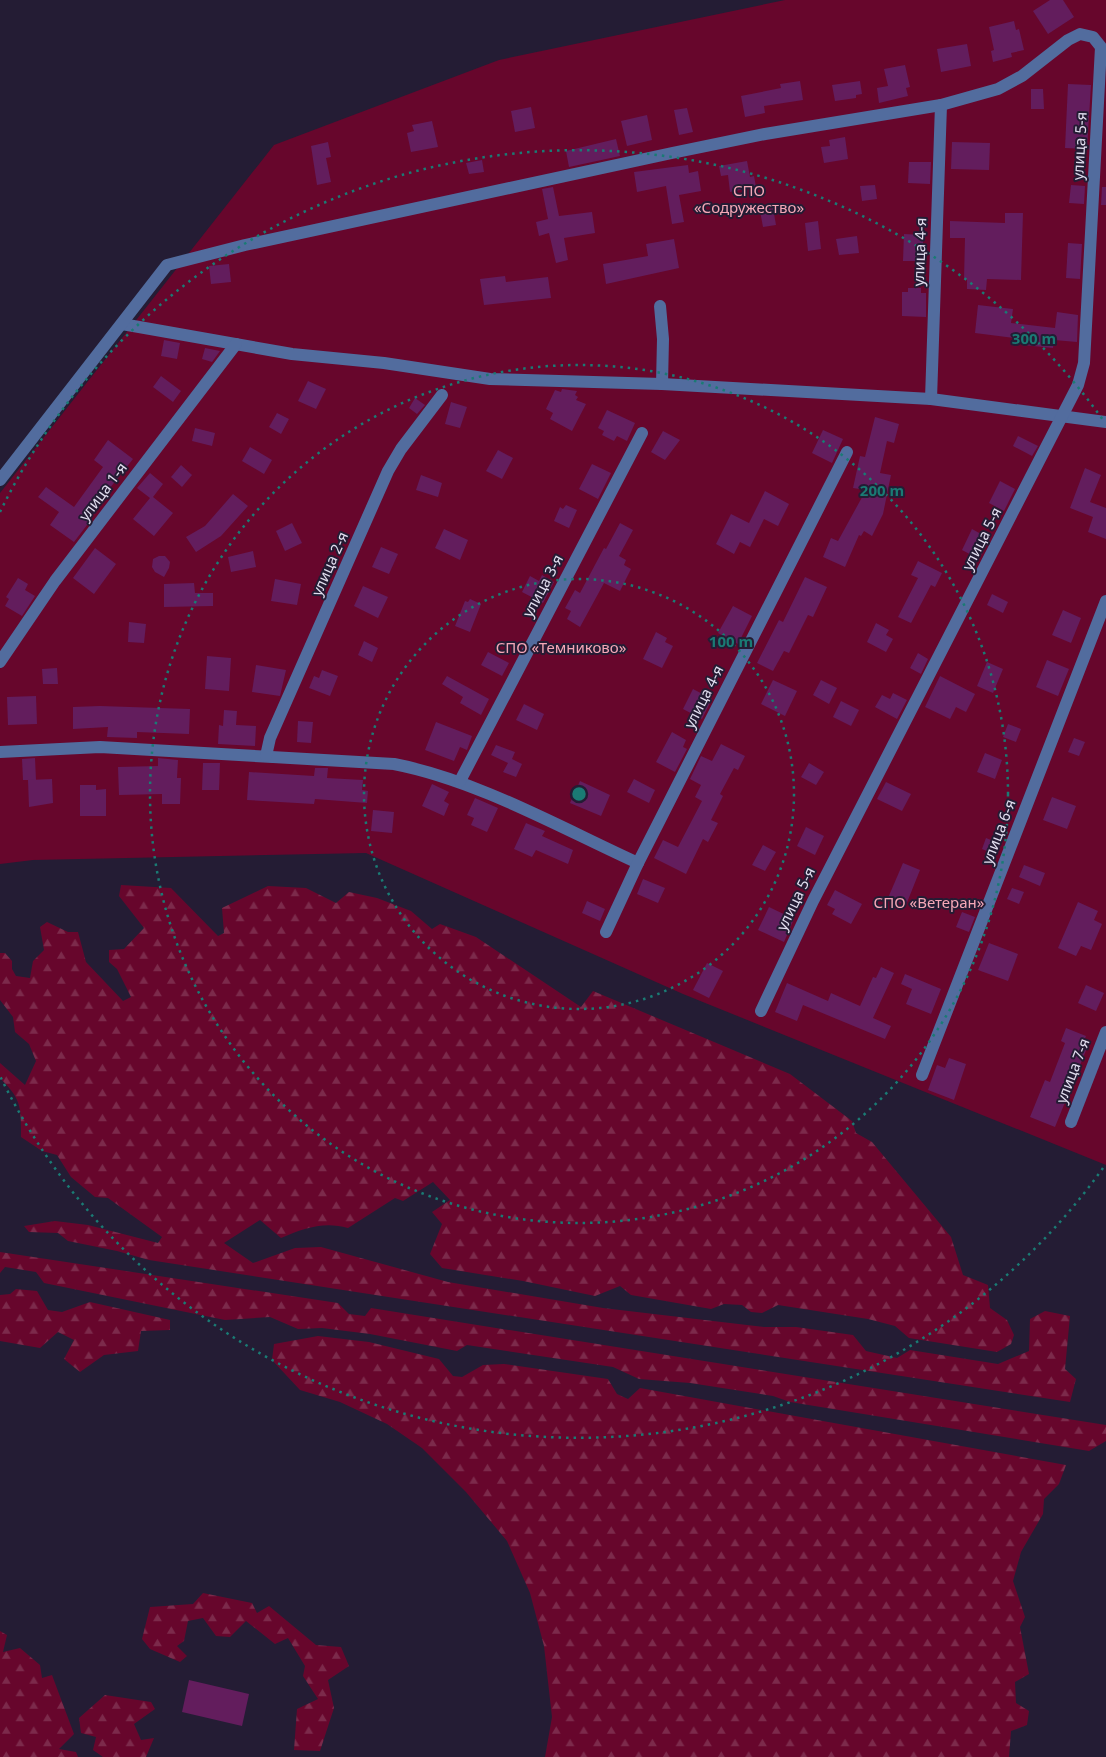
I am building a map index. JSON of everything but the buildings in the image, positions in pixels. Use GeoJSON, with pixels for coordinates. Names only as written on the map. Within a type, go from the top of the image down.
{"type":"FeatureCollection","features":[{"type":"Feature","properties":{"kind":"street","name":"улица 5-я"},"geometry":{"type":"LineString","coordinates":[[761,1011],[813,901],[1063,416],[1078,385],[1084,363],[1101,46],[1092,37],[1080,34],[1068,40],[1022,76],[998,89],[941,105]]}},
{"type":"Feature","properties":{"kind":"street"},"geometry":{"type":"LineString","coordinates":[[0,480],[167,265],[245,245],[718,144],[941,105]]}},
{"type":"Feature","properties":{"kind":"street","name":"улица 4-я"},"geometry":{"type":"LineString","coordinates":[[931,399],[941,105]]}},
{"type":"Feature","properties":{"kind":"street"},"geometry":{"type":"LineString","coordinates":[[660,306],[664,339],[662,384]]}},
{"type":"Feature","properties":{"kind":"street"},"geometry":{"type":"LineString","coordinates":[[122,324],[292,354],[384,363],[490,379],[662,384],[931,399],[1106,422]]}},
{"type":"Feature","properties":{"kind":"street","name":"улица 1-я"},"geometry":{"type":"LineString","coordinates":[[0,662],[55,581],[236,344]]}},
{"type":"Feature","properties":{"kind":"street","name":"улица 2-я"},"geometry":{"type":"LineString","coordinates":[[266,756],[270,738],[388,471],[401,449],[442,395]]}},
{"type":"Feature","properties":{"kind":"street","name":"улица 3-я"},"geometry":{"type":"LineString","coordinates":[[460,781],[642,433]]}},
{"type":"Feature","properties":{"kind":"street","name":"улица 4-я"},"geometry":{"type":"LineString","coordinates":[[606,932],[638,863],[847,452]]}},
{"type":"Feature","properties":{"kind":"street","name":"улица 6-я"},"geometry":{"type":"LineString","coordinates":[[922,1075],[1106,601]]}},
{"type":"Feature","properties":{"kind":"street"},"geometry":{"type":"LineString","coordinates":[[0,752],[100,747],[394,764],[423,769],[460,781],[638,863]]}},
{"type":"Feature","properties":{"kind":"street","name":"улица 7-я"},"geometry":{"type":"LineString","coordinates":[[1071,1122],[1106,1032]]}},
{"type":"Feature","properties":{"kind":"green space"},"geometry":{"type":"Polygon","coordinates":[[[785,0],[1106,0],[1106,1165],[683,994],[366,853],[33,860],[0,864],[0,493],[274,145],[499,60],[785,0]]]}},
{"type":"Feature","properties":{"kind":"green space"},"geometry":{"type":"Polygon","coordinates":[[[121,885],[171,888],[218,936],[224,933],[222,908],[268,886],[306,888],[336,903],[349,892],[377,898],[411,911],[432,929],[440,924],[476,937],[581,1007],[593,991],[790,1074],[852,1121],[856,1133],[872,1142],[951,1237],[963,1275],[988,1285],[990,1308],[1007,1320],[1014,1335],[1011,1344],[997,1352],[909,1338],[895,1326],[868,1319],[778,1305],[762,1313],[751,1312],[742,1305],[724,1304],[711,1309],[631,1295],[620,1286],[595,1296],[523,1281],[442,1268],[430,1254],[442,1224],[432,1212],[450,1200],[433,1182],[403,1201],[395,1198],[348,1228],[322,1225],[298,1231],[281,1238],[260,1220],[224,1243],[253,1263],[295,1248],[321,1247],[448,1282],[603,1308],[764,1327],[796,1327],[853,1335],[866,1351],[897,1358],[910,1350],[998,1364],[1029,1351],[1030,1319],[1045,1311],[1070,1316],[1065,1369],[1076,1379],[1070,1402],[149,1260],[68,1241],[58,1233],[29,1232],[24,1226],[55,1221],[88,1225],[158,1243],[162,1237],[108,1198],[95,1197],[71,1177],[57,1155],[42,1151],[21,1137],[19,1104],[13,1092],[0,1078],[0,1063],[25,1085],[36,1061],[29,1044],[15,1032],[13,1017],[0,1000],[0,953],[5,953],[12,961],[12,969],[16,976],[30,978],[33,961],[44,950],[40,927],[47,922],[68,932],[78,932],[86,962],[123,1001],[131,997],[117,969],[109,962],[109,950],[124,949],[144,928],[119,896],[121,885]]]}},
{"type":"Feature","properties":{"kind":"green space"},"geometry":{"type":"Polygon","coordinates":[[[0,1252],[338,1303],[349,1314],[365,1316],[371,1308],[1106,1425],[1106,1441],[1089,1451],[790,1402],[773,1396],[690,1383],[639,1379],[613,1367],[467,1345],[457,1351],[370,1334],[322,1328],[298,1329],[270,1317],[225,1320],[44,1283],[36,1272],[5,1267],[0,1273],[0,1252]]]}},
{"type":"Feature","properties":{"kind":"green space"},"geometry":{"type":"Polygon","coordinates":[[[16,1289],[37,1291],[48,1310],[62,1312],[90,1302],[170,1320],[170,1330],[141,1331],[138,1351],[104,1355],[80,1372],[64,1359],[74,1340],[58,1332],[40,1348],[0,1341],[0,1295],[10,1294],[16,1289]]]}},
{"type":"Feature","properties":{"kind":"green space"},"geometry":{"type":"Polygon","coordinates":[[[318,1336],[369,1342],[439,1359],[453,1376],[462,1377],[483,1365],[504,1364],[608,1379],[617,1394],[628,1399],[640,1388],[1066,1465],[1059,1484],[1044,1499],[1043,1514],[1021,1552],[1013,1581],[1025,1617],[1020,1627],[1029,1674],[1015,1682],[1016,1703],[1029,1711],[1027,1725],[1011,1731],[1009,1757],[545,1757],[552,1717],[544,1646],[530,1593],[507,1541],[466,1492],[422,1448],[387,1424],[340,1402],[300,1390],[272,1360],[274,1344],[318,1336]]]}},
{"type":"Feature","properties":{"kind":"green space"},"geometry":{"type":"Polygon","coordinates":[[[203,1593],[252,1603],[257,1613],[269,1606],[316,1645],[341,1647],[349,1666],[328,1680],[334,1708],[320,1751],[294,1750],[297,1709],[318,1699],[303,1676],[305,1666],[288,1638],[275,1644],[246,1621],[230,1637],[216,1636],[203,1618],[188,1621],[184,1641],[177,1646],[187,1656],[180,1662],[150,1649],[142,1639],[150,1607],[193,1604],[203,1593]]]}},
{"type":"Feature","properties":{"kind":"green space"},"geometry":{"type":"Polygon","coordinates":[[[0,1631],[7,1635],[3,1652],[20,1648],[40,1665],[42,1678],[52,1675],[74,1734],[59,1749],[76,1752],[78,1757],[0,1757],[0,1631]]]}},
{"type":"Feature","properties":{"kind":"green space"},"geometry":{"type":"Polygon","coordinates":[[[105,1695],[151,1702],[155,1709],[134,1724],[141,1740],[154,1738],[146,1757],[103,1757],[93,1750],[96,1737],[81,1733],[79,1718],[105,1695]]]}},
{"type":"Feature","properties":{"kind":"park label","name":"СПО «Содружество»"},"geometry":{"type":"Point","coordinates":[749,200]}},
{"type":"Feature","properties":{"kind":"park label","name":"СПО «Темниково»"},"geometry":{"type":"Point","coordinates":[561,648]}},
{"type":"Feature","properties":{"kind":"park label","name":"СПО «Ветеран»"},"geometry":{"type":"Point","coordinates":[929,903]}}]}
